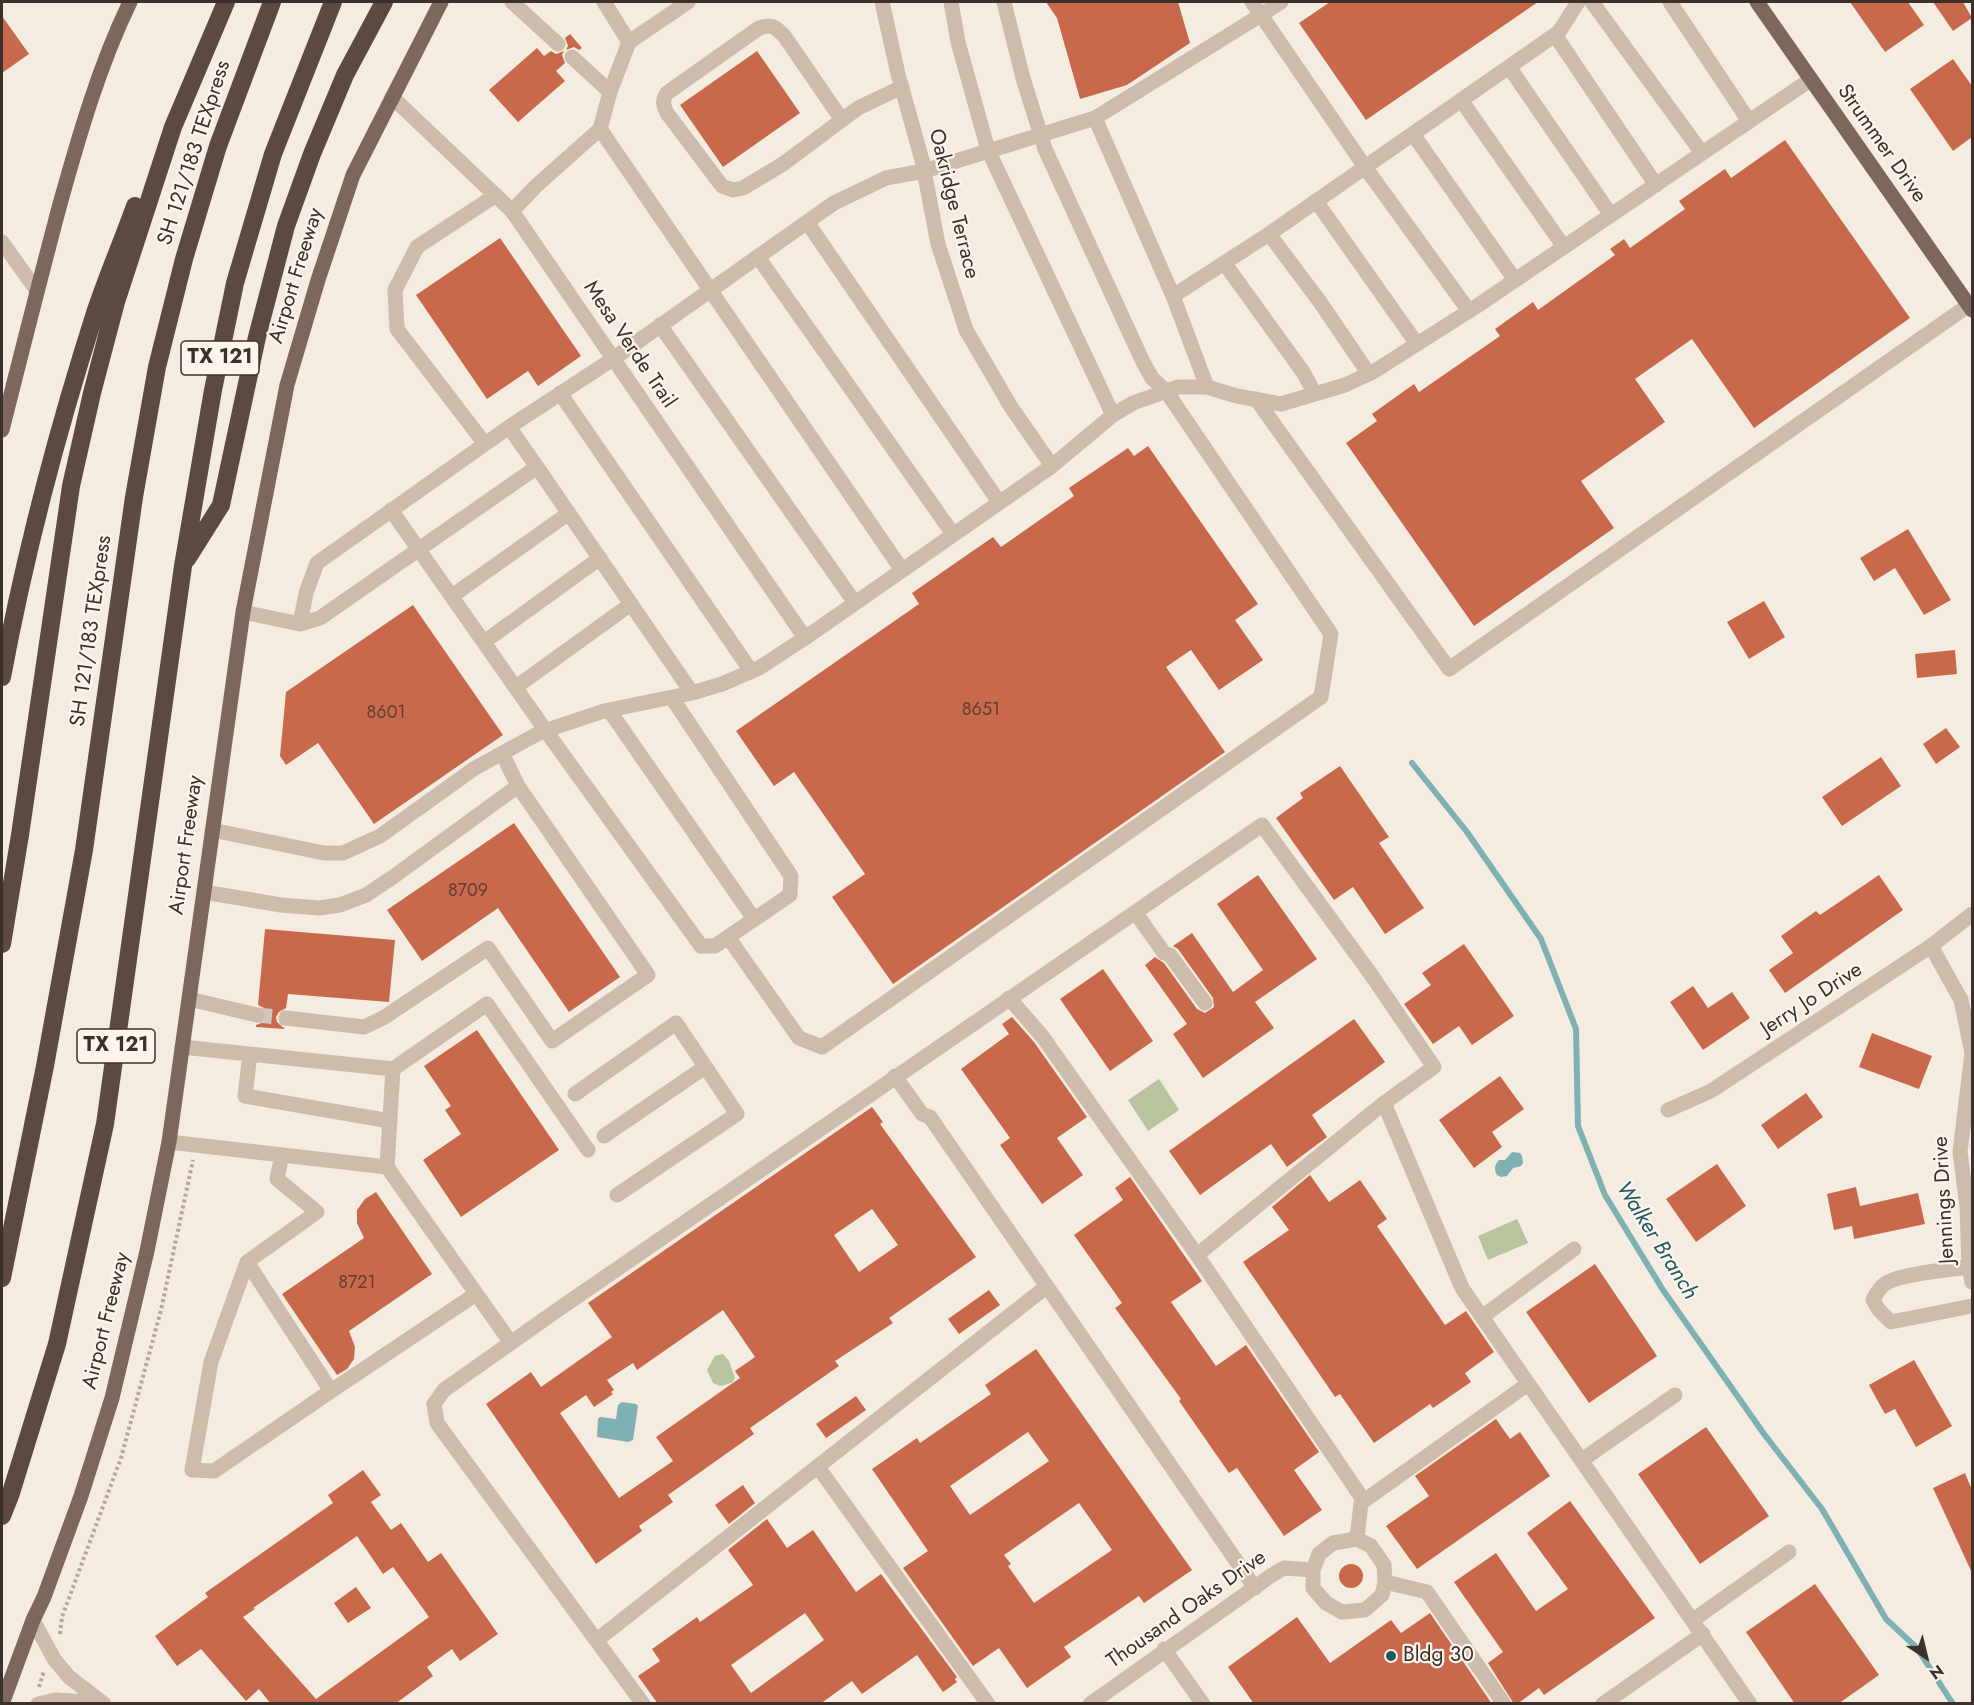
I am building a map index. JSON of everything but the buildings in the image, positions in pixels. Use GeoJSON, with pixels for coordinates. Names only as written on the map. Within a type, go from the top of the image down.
{"type":"FeatureCollection","features":[{"type":"Feature","properties":{"kind":"highway"},"geometry":{"type":"LineString","coordinates":[[2,677],[16,599],[46,479],[96,312],[187,70],[216,2]]}},
{"type":"Feature","properties":{"kind":"highway","name":"SH 121/183 TEXpress"},"geometry":{"type":"LineString","coordinates":[[2,944],[71,486],[116,302],[173,127],[226,2]]}},
{"type":"Feature","properties":{"kind":"highway","name":"SH 121/183 TEXpress"},"geometry":{"type":"LineString","coordinates":[[2,1278],[45,1066],[84,850],[134,497],[157,367],[184,259],[218,146],[272,2]]}},
{"type":"Feature","properties":{"kind":"highway","name":"Airport Freeway"},"geometry":{"type":"LineString","coordinates":[[2,1516],[57,1344],[105,1124],[183,566],[213,390],[235,283],[273,154],[333,2]]}},
{"type":"Feature","properties":{"kind":"highway"},"geometry":{"type":"LineString","coordinates":[[183,566],[221,505],[257,337],[286,226],[312,154],[345,75],[384,2]]}},
{"type":"Feature","properties":{"kind":"main road"},"geometry":{"type":"LineString","coordinates":[[2,430],[76,147],[114,35],[128,2]]}},
{"type":"Feature","properties":{"kind":"main road","name":"Airport Freeway"},"geometry":{"type":"LineString","coordinates":[[2,1704],[81,1496],[112,1398],[147,1251],[169,1142],[243,612],[287,385],[318,280],[353,176],[441,2]]}},
{"type":"Feature","properties":{"kind":"main road","name":"Strummer Drive"},"geometry":{"type":"LineString","coordinates":[[1757,2],[1971,308]]}},
{"type":"Feature","properties":{"kind":"street"},"geometry":{"type":"LineString","coordinates":[[512,2],[558,44]]}},
{"type":"Feature","properties":{"kind":"street"},"geometry":{"type":"LineString","coordinates":[[604,2],[629,42]]}},
{"type":"Feature","properties":{"kind":"street"},"geometry":{"type":"LineString","coordinates":[[512,211],[536,186],[600,129],[610,92],[629,42],[688,2]]}},
{"type":"Feature","properties":{"kind":"street","name":"Oakridge Terrace"},"geometry":{"type":"LineString","coordinates":[[882,2],[924,171],[938,244],[966,330],[1011,407],[1052,466]]}},
{"type":"Feature","properties":{"kind":"street"},"geometry":{"type":"LineString","coordinates":[[951,2],[958,42],[988,150],[1113,415]]}},
{"type":"Feature","properties":{"kind":"street"},"geometry":{"type":"LineString","coordinates":[[728,937],[799,1038],[822,1047],[1321,697],[1331,634],[1166,391],[1152,378],[1143,362],[1040,135],[1004,2]]}},
{"type":"Feature","properties":{"kind":"street"},"geometry":{"type":"LineString","coordinates":[[1252,2],[1365,167],[1469,311]]}},
{"type":"Feature","properties":{"kind":"street"},"geometry":{"type":"LineString","coordinates":[[300,624],[306,592],[317,562],[834,203],[886,178],[924,171],[1095,118],[1281,2]]}},
{"type":"Feature","properties":{"kind":"street"},"geometry":{"type":"LineString","coordinates":[[1173,296],[1269,234],[1555,35],[1578,2]]}},
{"type":"Feature","properties":{"kind":"street"},"geometry":{"type":"LineString","coordinates":[[1592,2],[1702,153]]}},
{"type":"Feature","properties":{"kind":"street"},"geometry":{"type":"LineString","coordinates":[[1670,2],[1749,121]]}},
{"type":"Feature","properties":{"kind":"street"},"geometry":{"type":"LineString","coordinates":[[842,120],[785,36],[777,28],[768,24],[750,34],[667,93],[663,99],[663,106],[667,113],[722,186],[733,190],[743,188],[783,164],[842,120],[858,108],[902,87]]}},
{"type":"Feature","properties":{"kind":"street"},"geometry":{"type":"LineString","coordinates":[[1555,35],[1656,184]]}},
{"type":"Feature","properties":{"kind":"street"},"geometry":{"type":"LineString","coordinates":[[572,57],[610,92]]}},
{"type":"Feature","properties":{"kind":"street"},"geometry":{"type":"LineString","coordinates":[[1509,67],[1611,215]]}},
{"type":"Feature","properties":{"kind":"street"},"geometry":{"type":"LineString","coordinates":[[212,830],[324,853],[343,853],[380,836],[475,768],[546,731],[609,710],[692,693],[722,684],[751,671],[805,638],[1052,466],[1113,415],[1133,403],[1178,387],[1207,387],[1236,396],[1281,404],[1345,385],[1369,374],[1469,311],[1810,80]]}},
{"type":"Feature","properties":{"kind":"street","name":"Mesa Verde Trail"},"geometry":{"type":"LineString","coordinates":[[392,97],[512,211],[805,638]]}},
{"type":"Feature","properties":{"kind":"street"},"geometry":{"type":"LineString","coordinates":[[1461,100],[1564,247]]}},
{"type":"Feature","properties":{"kind":"street"},"geometry":{"type":"LineString","coordinates":[[1095,118],[1173,296],[1207,387]]}},
{"type":"Feature","properties":{"kind":"street"},"geometry":{"type":"LineString","coordinates":[[600,129],[902,570]]}},
{"type":"Feature","properties":{"kind":"street"},"geometry":{"type":"LineString","coordinates":[[1413,134],[1515,280]]}},
{"type":"Feature","properties":{"kind":"street"},"geometry":{"type":"LineString","coordinates":[[484,444],[397,328],[394,290],[417,247],[496,195]]}},
{"type":"Feature","properties":{"kind":"street"},"geometry":{"type":"LineString","coordinates":[[1316,201],[1417,344]]}},
{"type":"Feature","properties":{"kind":"street"},"geometry":{"type":"LineString","coordinates":[[807,222],[999,502]]}},
{"type":"Feature","properties":{"kind":"street"},"geometry":{"type":"LineString","coordinates":[[1269,234],[1320,302],[1369,374]]}},
{"type":"Feature","properties":{"kind":"street"},"geometry":{"type":"LineString","coordinates":[[2,242],[37,291]]}},
{"type":"Feature","properties":{"kind":"street"},"geometry":{"type":"LineString","coordinates":[[758,257],[953,534]]}},
{"type":"Feature","properties":{"kind":"street"},"geometry":{"type":"LineString","coordinates":[[1225,264],[1303,372],[1315,394]]}},
{"type":"Feature","properties":{"kind":"street"},"geometry":{"type":"LineString","coordinates":[[1256,399],[1449,669],[1971,308]]}},
{"type":"Feature","properties":{"kind":"street"},"geometry":{"type":"LineString","coordinates":[[660,325],[855,603]]}},
{"type":"Feature","properties":{"kind":"street"},"geometry":{"type":"LineString","coordinates":[[560,393],[751,671]]}},
{"type":"Feature","properties":{"kind":"street"},"geometry":{"type":"LineString","coordinates":[[509,427],[692,693]]}},
{"type":"Feature","properties":{"kind":"street"},"geometry":{"type":"LineString","coordinates":[[243,612],[300,624],[320,618],[537,467]]}},
{"type":"Feature","properties":{"kind":"street"},"geometry":{"type":"LineString","coordinates":[[391,510],[701,946],[715,946],[789,895],[791,876],[672,698]]}},
{"type":"Feature","properties":{"kind":"street"},"geometry":{"type":"LineString","coordinates":[[452,596],[569,513]]}},
{"type":"Feature","properties":{"kind":"street"},"geometry":{"type":"LineString","coordinates":[[484,642],[600,558]]}},
{"type":"Feature","properties":{"kind":"street"},"geometry":{"type":"LineString","coordinates":[[516,687],[631,604]]}},
{"type":"Feature","properties":{"kind":"street"},"geometry":{"type":"LineString","coordinates":[[609,710],[754,919]]}},
{"type":"Feature","properties":{"kind":"street"},"geometry":{"type":"LineString","coordinates":[[286,1018],[364,1027],[383,1018],[488,948],[552,1041],[648,975],[518,786],[502,753]]}},
{"type":"Feature","properties":{"kind":"street"},"geometry":{"type":"LineString","coordinates":[[204,892],[319,909],[340,905],[366,895],[393,877],[518,786]]}},
{"type":"Feature","properties":{"kind":"street"},"geometry":{"type":"LineString","coordinates":[[643,1704],[437,1423],[434,1404],[444,1390],[511,1343],[1262,825],[1370,973],[1434,1067],[1384,1103],[1197,1255]]}},
{"type":"Feature","properties":{"kind":"street"},"geometry":{"type":"LineString","coordinates":[[1135,912],[1164,953],[1170,955],[1205,1003]]}},
{"type":"Feature","properties":{"kind":"street","name":"Jerry Jo Drive"},"geometry":{"type":"LineString","coordinates":[[1668,1110],[1712,1091],[1932,946],[1972,914]]}},
{"type":"Feature","properties":{"kind":"street","name":"Jennings Drive"},"geometry":{"type":"LineString","coordinates":[[1932,946],[1961,1000],[1972,1053],[1960,1152],[1967,1206],[1971,1275]]}},
{"type":"Feature","properties":{"kind":"street"},"geometry":{"type":"LineString","coordinates":[[1010,998],[1042,1036],[1197,1255],[1364,1501]]}},
{"type":"Feature","properties":{"kind":"street"},"geometry":{"type":"LineString","coordinates":[[189,999],[257,1015]]}},
{"type":"Feature","properties":{"kind":"street"},"geometry":{"type":"LineString","coordinates":[[182,1047],[393,1069],[487,1004],[588,1150]]}},
{"type":"Feature","properties":{"kind":"street"},"geometry":{"type":"LineString","coordinates":[[575,1094],[676,1023],[737,1114],[617,1195]]}},
{"type":"Feature","properties":{"kind":"street"},"geometry":{"type":"LineString","coordinates":[[250,1054],[245,1096],[390,1121]]}},
{"type":"Feature","properties":{"kind":"street"},"geometry":{"type":"LineString","coordinates":[[604,1136],[705,1067]]}},
{"type":"Feature","properties":{"kind":"street"},"geometry":{"type":"LineString","coordinates":[[393,1069],[387,1167],[511,1343]]}},
{"type":"Feature","properties":{"kind":"street"},"geometry":{"type":"LineString","coordinates":[[895,1076],[922,1114],[930,1118],[1255,1587]]}},
{"type":"Feature","properties":{"kind":"street"},"geometry":{"type":"LineString","coordinates":[[1384,1103],[1462,1288],[1750,1704]]}},
{"type":"Feature","properties":{"kind":"street"},"geometry":{"type":"LineString","coordinates":[[169,1142],[387,1167]]}},
{"type":"Feature","properties":{"kind":"street"},"geometry":{"type":"LineString","coordinates":[[282,1155],[277,1179],[317,1212],[247,1262],[211,1362],[192,1470],[213,1471],[476,1294]]}},
{"type":"Feature","properties":{"kind":"street"},"geometry":{"type":"LineString","coordinates":[[1482,1317],[1574,1249]]}},
{"type":"Feature","properties":{"kind":"street"},"geometry":{"type":"LineString","coordinates":[[247,1262],[331,1391]]}},
{"type":"Feature","properties":{"kind":"street"},"geometry":{"type":"LineString","coordinates":[[1971,1275],[1915,1275],[1887,1282],[1873,1300],[1891,1322],[1972,1306]]}},
{"type":"Feature","properties":{"kind":"street"},"geometry":{"type":"LineString","coordinates":[[597,1640],[1046,1287]]}},
{"type":"Feature","properties":{"kind":"street"},"geometry":{"type":"LineString","coordinates":[[1357,1539],[1361,1503],[1528,1384]]}},
{"type":"Feature","properties":{"kind":"street"},"geometry":{"type":"LineString","coordinates":[[1582,1460],[1675,1395]]}},
{"type":"Feature","properties":{"kind":"street"},"geometry":{"type":"LineString","coordinates":[[818,1467],[988,1704]]}},
{"type":"Feature","properties":{"kind":"street"},"geometry":{"type":"LineString","coordinates":[[1357,1539],[1371,1546],[1384,1565],[1385,1582],[1382,1595],[1365,1610],[1342,1612],[1326,1603],[1313,1588],[1312,1570],[1319,1554],[1333,1543],[1357,1539]]}},
{"type":"Feature","properties":{"kind":"street"},"geometry":{"type":"LineString","coordinates":[[1693,1620],[1790,1552]]}},
{"type":"Feature","properties":{"kind":"street","name":"Thousand Oaks Drive"},"geometry":{"type":"LineString","coordinates":[[1090,1704],[1164,1649],[1284,1568],[1312,1570]]}},
{"type":"Feature","properties":{"kind":"street"},"geometry":{"type":"LineString","coordinates":[[1385,1582],[1427,1592],[1504,1704]]}},
{"type":"Feature","properties":{"kind":"street"},"geometry":{"type":"LineString","coordinates":[[33,1620],[57,1662],[69,1677],[104,1703]]}},
{"type":"Feature","properties":{"kind":"street"},"geometry":{"type":"LineString","coordinates":[[1603,1704],[1703,1634]]}},
{"type":"Feature","properties":{"kind":"street"},"geometry":{"type":"LineString","coordinates":[[1164,1649],[1203,1704]]}},
{"type":"Feature","properties":{"kind":"street"},"geometry":{"type":"LineString","coordinates":[[37,1700],[104,1703]]}},
{"type":"Feature","properties":{"kind":"path"},"geometry":{"type":"LineString","coordinates":[[60,1637],[62,1617],[128,1435],[161,1310],[196,1145]]}},
{"type":"Feature","properties":{"kind":"path"},"geometry":{"type":"LineString","coordinates":[[37,1700],[44,1672],[57,1662]]}},
{"type":"Feature","properties":{"kind":"green space"},"geometry":{"type":"Polygon","coordinates":[[[1159,1079],[1179,1110],[1148,1131],[1128,1100],[1159,1079]]]}},
{"type":"Feature","properties":{"kind":"green space"},"geometry":{"type":"Polygon","coordinates":[[[1517,1219],[1528,1243],[1488,1260],[1478,1236],[1517,1219]]]}},
{"type":"Feature","properties":{"kind":"green space"},"geometry":{"type":"Polygon","coordinates":[[[723,1354],[729,1361],[735,1378],[732,1383],[720,1386],[713,1383],[707,1370],[715,1356],[723,1354]]]}},
{"type":"Feature","properties":{"kind":"water"},"geometry":{"type":"Polygon","coordinates":[[[1512,1152],[1520,1153],[1523,1163],[1513,1168],[1507,1176],[1497,1175],[1495,1168],[1497,1162],[1505,1160],[1512,1152]]]}},
{"type":"Feature","properties":{"kind":"water"},"geometry":{"type":"Polygon","coordinates":[[[622,1402],[638,1406],[633,1440],[628,1442],[597,1437],[598,1419],[600,1417],[616,1419],[618,1405],[622,1402]]]}},
{"type":"Feature","properties":{"kind":"waterway","name":"Walker Branch"},"geometry":{"type":"LineString","coordinates":[[1412,763],[1467,832],[1541,939],[1576,1029],[1578,1126],[1605,1195],[1663,1290],[1764,1434],[1822,1509],[1886,1619],[1917,1648],[1953,1704]]}},
{"type":"Feature","properties":{"kind":"tunnel"},"geometry":{"type":"LineString","coordinates":[[257,1015],[286,1018]]}},
{"type":"Feature","properties":{"kind":"place","name":"Bldg 30"},"geometry":{"type":"Point","coordinates":[1391,1656]}}]}
